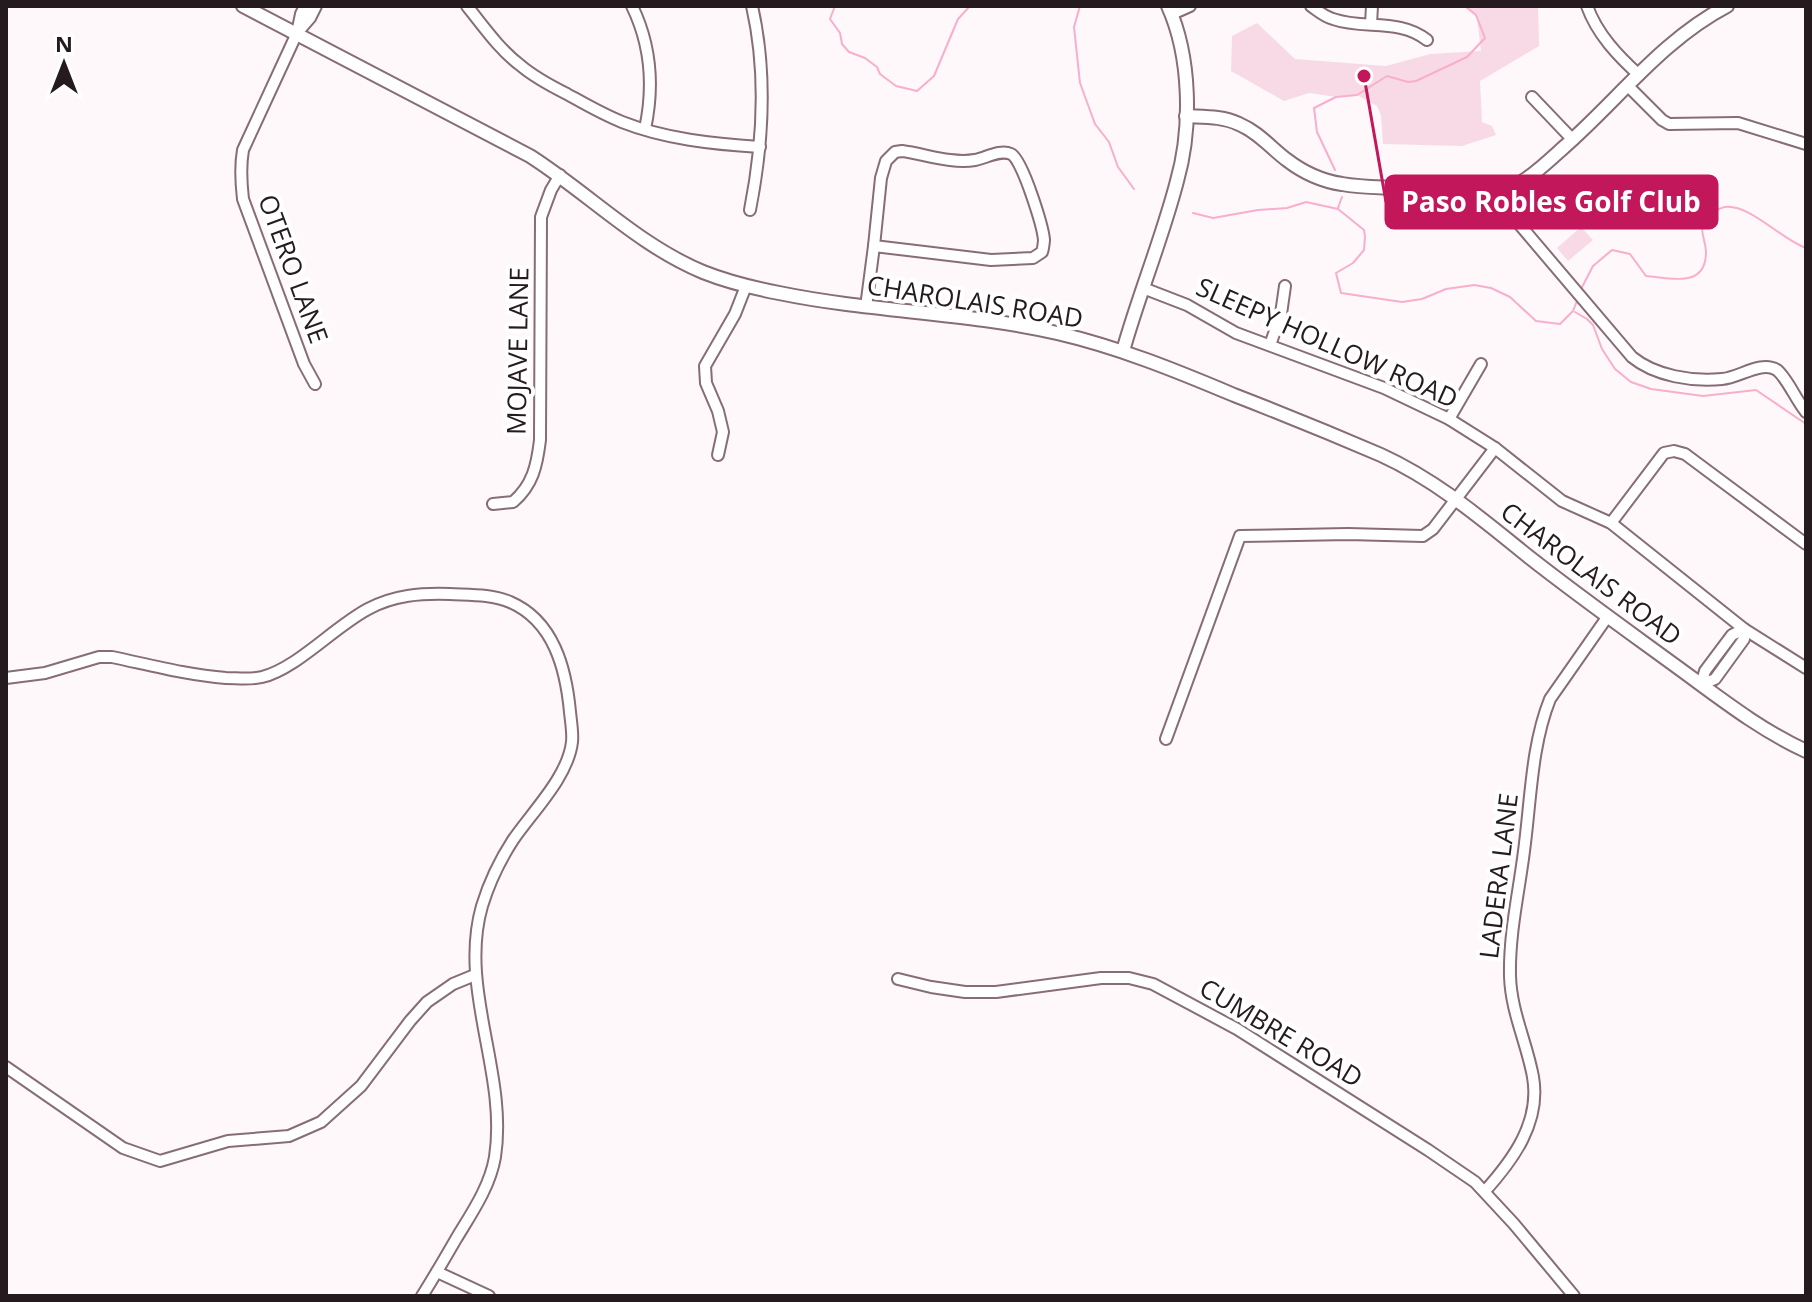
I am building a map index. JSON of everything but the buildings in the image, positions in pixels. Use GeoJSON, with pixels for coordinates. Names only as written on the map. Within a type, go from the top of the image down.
{"type":"FeatureCollection","features":[{"type":"Feature","properties":{"kind":"street","name":"CHAROLAIS ROAD"},"geometry":{"type":"LineString","coordinates":[[243,6],[530,156],[560,175],[629,229],[680,261],[706,273],[746,286],[806,298],[1018,326],[1123,351],[1417,473],[1457,499],[1552,575],[1701,685],[1759,726],[1806,751]]}},
{"type":"Feature","properties":{"kind":"street","name":"OTERO LANE"},"geometry":{"type":"LineString","coordinates":[[305,6],[297,33],[243,150],[240,164],[243,199],[278,298],[315,384]]}},
{"type":"Feature","properties":{"kind":"street","name":"OTERO LANE"},"geometry":{"type":"LineString","coordinates":[[297,33],[316,6]]}},
{"type":"Feature","properties":{"kind":"street"},"geometry":{"type":"LineString","coordinates":[[467,6],[489,35],[519,65],[602,113],[624,123],[699,141],[760,147]]}},
{"type":"Feature","properties":{"kind":"street"},"geometry":{"type":"LineString","coordinates":[[632,6],[648,55],[651,94],[645,129]]}},
{"type":"Feature","properties":{"kind":"street"},"geometry":{"type":"LineString","coordinates":[[750,210],[760,147],[761,108],[758,41],[752,6]]}},
{"type":"Feature","properties":{"kind":"street"},"geometry":{"type":"LineString","coordinates":[[1123,351],[1178,179],[1186,116],[1184,58],[1170,10],[1190,6]]}},
{"type":"Feature","properties":{"kind":"street"},"geometry":{"type":"LineString","coordinates":[[1311,6],[1332,19],[1397,27],[1410,30],[1427,40]]}},
{"type":"Feature","properties":{"kind":"street"},"geometry":{"type":"LineString","coordinates":[[1371,24],[1372,6]]}},
{"type":"Feature","properties":{"kind":"street"},"geometry":{"type":"LineString","coordinates":[[1587,6],[1607,42],[1639,75]]}},
{"type":"Feature","properties":{"kind":"street"},"geometry":{"type":"LineString","coordinates":[[1186,116],[1212,117],[1240,124],[1294,165],[1323,181],[1490,195],[1529,178],[1675,41],[1727,6]]}},
{"type":"Feature","properties":{"kind":"street"},"geometry":{"type":"LineString","coordinates":[[1628,86],[1669,124],[1738,123],[1806,144]]}},
{"type":"Feature","properties":{"kind":"street"},"geometry":{"type":"LineString","coordinates":[[1532,97],[1573,140]]}},
{"type":"Feature","properties":{"kind":"street"},"geometry":{"type":"LineString","coordinates":[[866,307],[881,178],[886,161],[895,152],[973,160],[1000,153],[1012,154],[1022,169],[1044,240],[1042,252],[1033,258],[991,260],[874,246]]}},
{"type":"Feature","properties":{"kind":"street","name":"MOJAVE LANE"},"geometry":{"type":"LineString","coordinates":[[493,504],[513,502],[536,470],[540,440],[541,217],[560,175]]}},
{"type":"Feature","properties":{"kind":"street"},"geometry":{"type":"LineString","coordinates":[[1503,191],[1514,218],[1643,366],[1655,372],[1708,380],[1734,377],[1769,367],[1781,374],[1806,412]]}},
{"type":"Feature","properties":{"kind":"street"},"geometry":{"type":"LineString","coordinates":[[718,455],[723,432],[706,383],[705,366],[735,314],[746,286]]}},
{"type":"Feature","properties":{"kind":"street"},"geometry":{"type":"LineString","coordinates":[[1270,345],[1281,314],[1285,286]]}},
{"type":"Feature","properties":{"kind":"street","name":"SLEEPY HOLLOW ROAD"},"geometry":{"type":"LineString","coordinates":[[1143,288],[1187,305],[1236,333],[1384,388],[1449,419],[1495,448],[1562,501],[1611,523],[1744,629],[1806,668]]}},
{"type":"Feature","properties":{"kind":"street"},"geometry":{"type":"LineString","coordinates":[[1449,419],[1481,364]]}},
{"type":"Feature","properties":{"kind":"street"},"geometry":{"type":"LineString","coordinates":[[1166,739],[1240,536],[1423,536],[1433,529],[1495,448]]}},
{"type":"Feature","properties":{"kind":"street"},"geometry":{"type":"LineString","coordinates":[[1611,523],[1664,453],[1674,451],[1685,454],[1806,544]]}},
{"type":"Feature","properties":{"kind":"street"},"geometry":{"type":"LineString","coordinates":[[6,678],[45,673],[99,657],[193,674],[260,678],[282,671],[368,609],[396,597],[415,594],[481,596],[509,601],[534,616],[552,640],[562,661],[569,700],[572,741],[568,758],[561,773],[513,840],[490,883],[477,929],[475,975],[496,1101],[498,1130],[494,1161],[475,1208],[422,1296]]}},
{"type":"Feature","properties":{"kind":"street","name":"LADERA LANE"},"geometry":{"type":"LineString","coordinates":[[1485,1191],[1516,1153],[1533,1110],[1534,1079],[1514,1012],[1510,979],[1511,937],[1537,744],[1550,699],[1608,616]]}},
{"type":"Feature","properties":{"kind":"street"},"geometry":{"type":"LineString","coordinates":[[1701,685],[1705,671],[1732,635],[1744,629]]}},
{"type":"Feature","properties":{"kind":"street"},"geometry":{"type":"LineString","coordinates":[[6,1067],[123,1148],[160,1161],[228,1141],[289,1136],[321,1122],[361,1086],[427,1002],[453,984],[475,975]]}},
{"type":"Feature","properties":{"kind":"street","name":"CUMBRE ROAD"},"geometry":{"type":"LineString","coordinates":[[898,979],[965,992],[996,992],[1101,978],[1129,978],[1153,984],[1233,1026],[1428,1150],[1485,1191],[1574,1296]]}},
{"type":"Feature","properties":{"kind":"street"},"geometry":{"type":"LineString","coordinates":[[437,1272],[489,1296]]}},
{"type":"Feature","properties":{"kind":"shaded area"},"geometry":{"type":"Polygon","coordinates":[[[1463,6],[1538,6],[1539,46],[1480,81],[1482,122],[1492,126],[1496,135],[1462,146],[1383,144],[1381,115],[1377,106],[1357,95],[1336,97],[1309,93],[1284,101],[1231,71],[1232,36],[1257,23],[1295,59],[1386,66],[1430,54],[1481,51],[1477,17],[1463,6]]]}},
{"type":"Feature","properties":{"kind":"shaded area"},"geometry":{"type":"Polygon","coordinates":[[[1581,227],[1593,240],[1568,261],[1557,248],[1581,227]]]}},
{"type":"Feature","properties":{"kind":"waterway"},"geometry":{"type":"LineString","coordinates":[[835,6],[830,19],[849,52],[865,58],[896,86],[917,91],[934,76],[958,19],[970,6]]}},
{"type":"Feature","properties":{"kind":"waterway"},"geometry":{"type":"LineString","coordinates":[[1080,6],[1074,27],[1080,83],[1095,124],[1109,142],[1118,167],[1134,189]]}},
{"type":"Feature","properties":{"kind":"waterway"},"geometry":{"type":"LineString","coordinates":[[1335,170],[1317,132],[1314,108],[1336,97],[1357,95],[1387,76],[1416,81],[1467,57],[1485,38],[1476,15],[1465,6]]}},
{"type":"Feature","properties":{"kind":"waterway"},"geometry":{"type":"LineString","coordinates":[[1338,208],[1342,197]]}},
{"type":"Feature","properties":{"kind":"waterway"},"geometry":{"type":"LineString","coordinates":[[1193,213],[1213,218],[1287,208],[1306,202],[1338,209],[1364,230],[1365,237],[1364,250],[1353,263],[1336,273],[1341,293],[1402,302],[1422,299],[1446,289],[1474,285],[1491,288],[1510,297],[1536,321],[1560,324],[1573,311],[1577,301]]}},
{"type":"Feature","properties":{"kind":"waterway"},"geometry":{"type":"LineString","coordinates":[[1580,291],[1593,266],[1612,250],[1630,254],[1646,276],[1685,279],[1700,272],[1706,252],[1702,230],[1706,215],[1725,207],[1745,211],[1806,248]]}},
{"type":"Feature","properties":{"kind":"waterway"},"geometry":{"type":"LineString","coordinates":[[1575,312],[1593,325],[1602,349],[1615,369],[1631,382],[1651,389],[1703,396],[1756,390],[1806,424]]}},
{"type":"Feature","properties":{"kind":"place","name":"Paso Robles Golf Club"},"geometry":{"type":"Point","coordinates":[1364,76]}}]}
